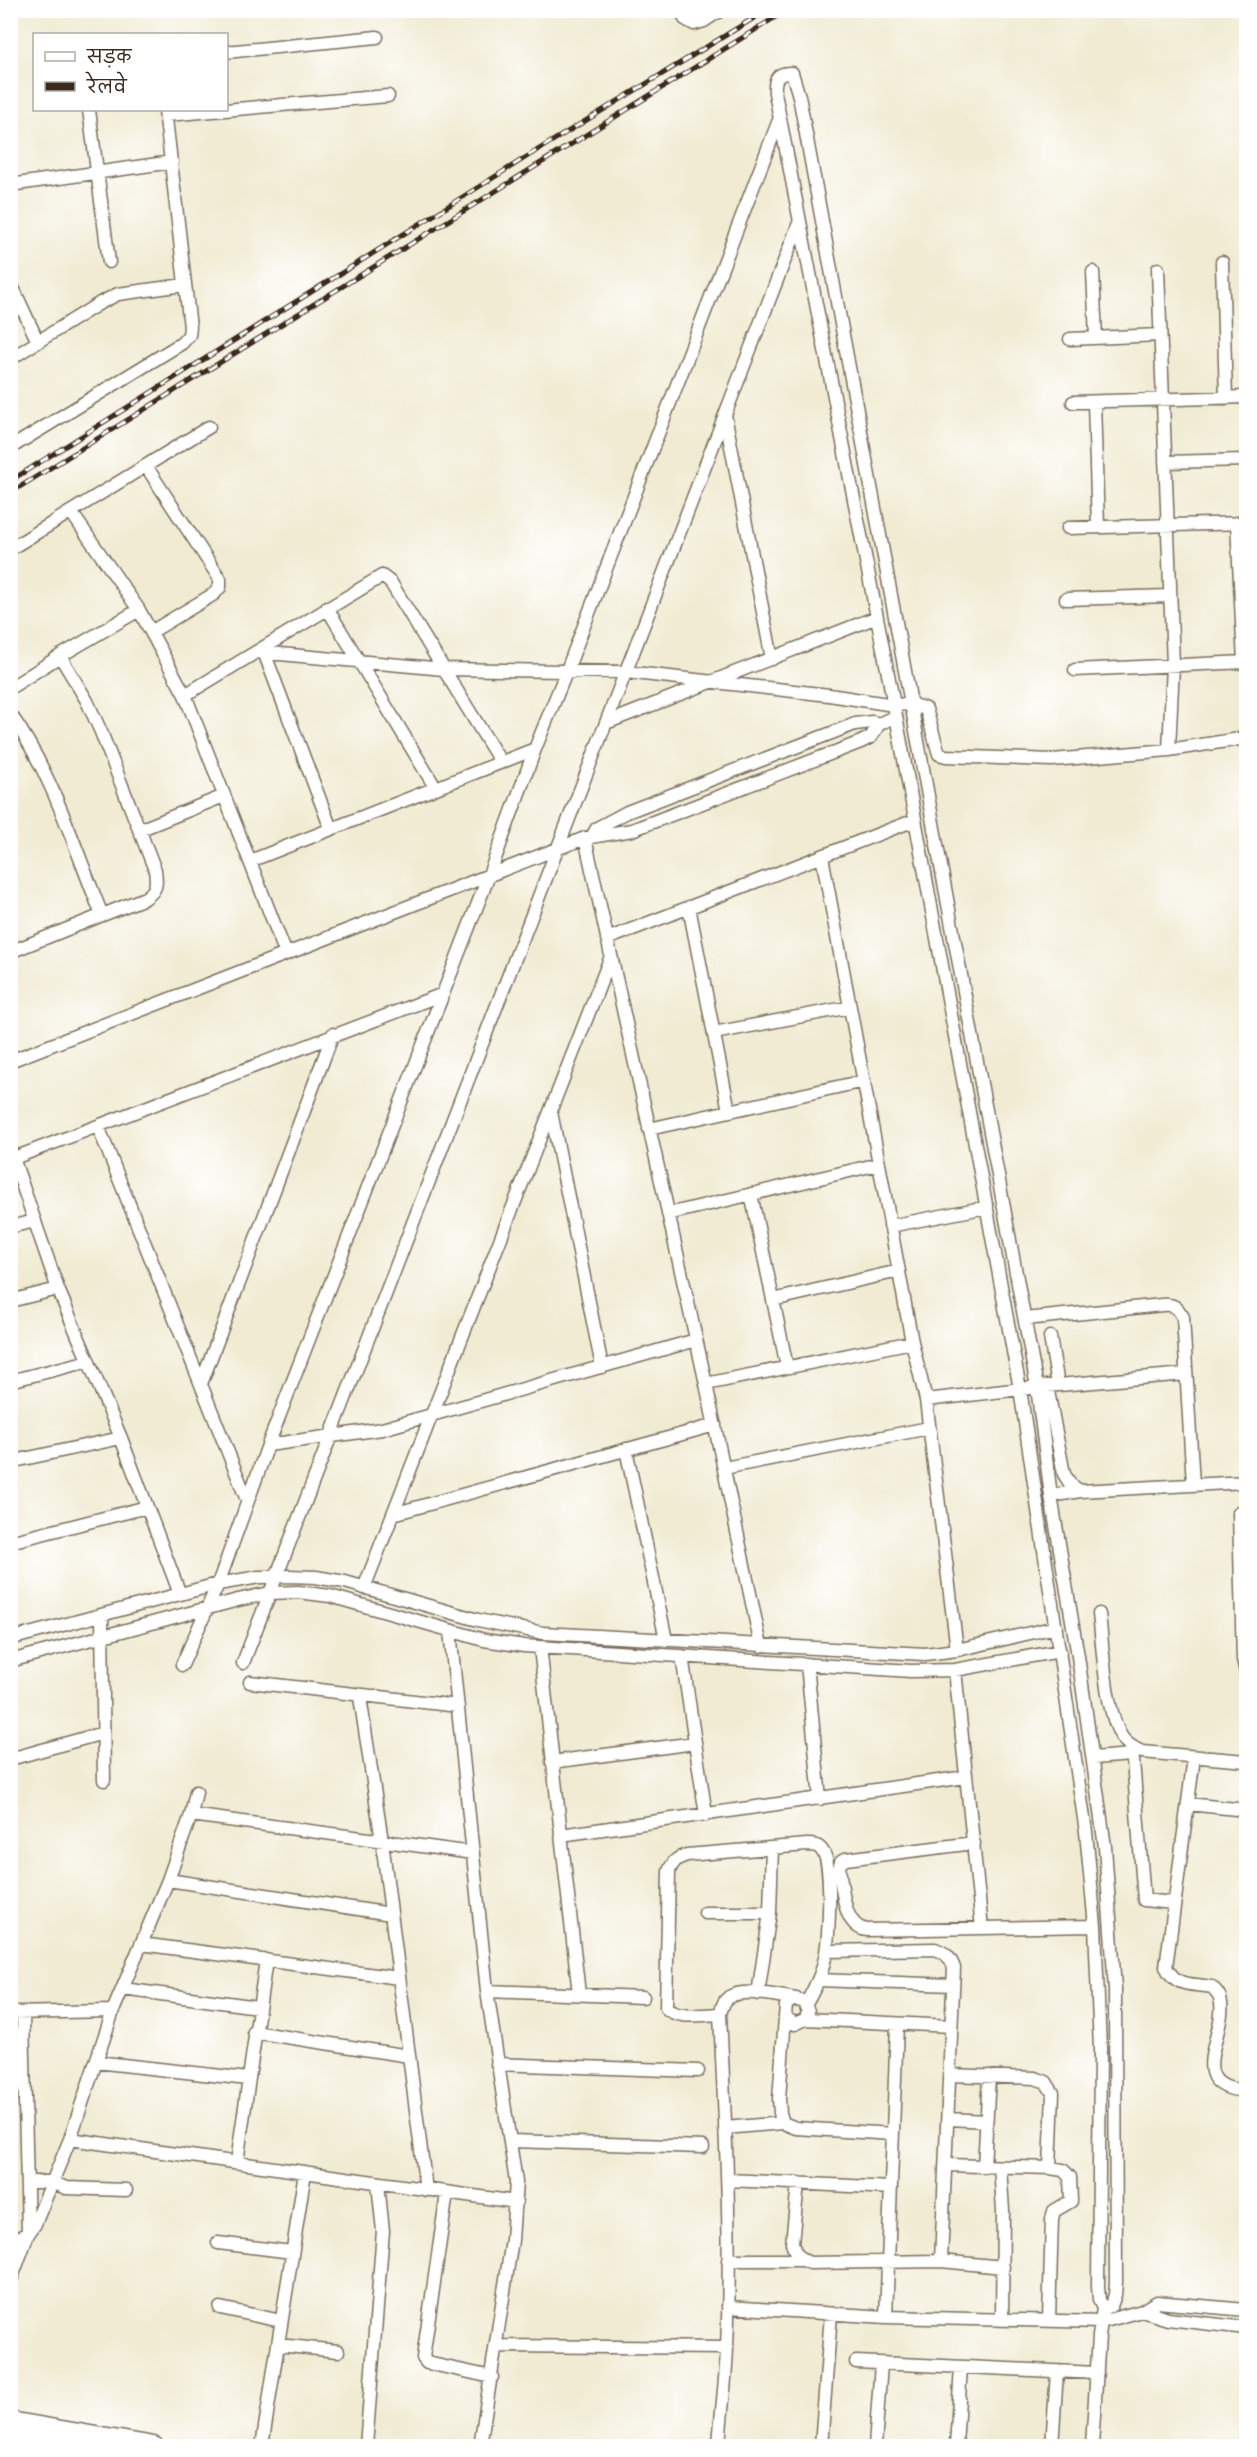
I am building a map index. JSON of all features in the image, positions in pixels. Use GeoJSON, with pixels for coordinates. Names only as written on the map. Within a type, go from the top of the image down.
{"type":"FeatureCollection","features":[{"type":"Feature","properties":{"kind":"main road"},"geometry":{"type":"LineString","coordinates":[[10,2421],[154,2446]]}},
{"type":"Feature","properties":{"kind":"main road"},"geometry":{"type":"LineString","coordinates":[[10,2440],[48,2441],[83,2446]]}},
{"type":"Feature","properties":{"kind":"street"},"geometry":{"type":"LineString","coordinates":[[681,10],[685,19],[694,24],[704,21],[721,10]]}},
{"type":"Feature","properties":{"kind":"street"},"geometry":{"type":"LineString","coordinates":[[228,52],[377,37]]}},
{"type":"Feature","properties":{"kind":"street"},"geometry":{"type":"LineString","coordinates":[[1080,1491],[1071,1485],[1064,1474],[1047,1386],[1025,1319],[799,96],[792,73],[784,73],[778,75],[774,82],[780,118],[895,711],[1020,1389],[1086,1832],[1095,1926],[1101,2105],[1098,2286],[1099,2300],[1103,2308],[1096,2373],[1092,2446]]}},
{"type":"Feature","properties":{"kind":"street"},"geometry":{"type":"LineString","coordinates":[[228,107],[388,96]]}},
{"type":"Feature","properties":{"kind":"street"},"geometry":{"type":"LineString","coordinates":[[89,111],[109,262]]}},
{"type":"Feature","properties":{"kind":"street"},"geometry":{"type":"LineString","coordinates":[[10,448],[182,343],[189,335],[190,327],[165,112]]}},
{"type":"Feature","properties":{"kind":"street"},"geometry":{"type":"LineString","coordinates":[[182,1665],[218,1584],[247,1500],[780,118]]}},
{"type":"Feature","properties":{"kind":"street"},"geometry":{"type":"LineString","coordinates":[[10,185],[172,162]]}},
{"type":"Feature","properties":{"kind":"street"},"geometry":{"type":"LineString","coordinates":[[243,1663],[799,222]]}},
{"type":"Feature","properties":{"kind":"street"},"geometry":{"type":"LineString","coordinates":[[1222,262],[1226,398]]}},
{"type":"Feature","properties":{"kind":"street"},"geometry":{"type":"LineString","coordinates":[[1158,269],[1173,665],[1169,750]]}},
{"type":"Feature","properties":{"kind":"street"},"geometry":{"type":"LineString","coordinates":[[1093,272],[1096,338]]}},
{"type":"Feature","properties":{"kind":"street"},"geometry":{"type":"LineString","coordinates":[[10,359],[118,294],[184,285]]}},
{"type":"Feature","properties":{"kind":"street"},"geometry":{"type":"LineString","coordinates":[[14,290],[38,342]]}},
{"type":"Feature","properties":{"kind":"street"},"geometry":{"type":"LineString","coordinates":[[1070,339],[1160,335]]}},
{"type":"Feature","properties":{"kind":"street"},"geometry":{"type":"LineString","coordinates":[[1073,402],[1246,397]]}},
{"type":"Feature","properties":{"kind":"street"},"geometry":{"type":"LineString","coordinates":[[1094,403],[1098,527]]}},
{"type":"Feature","properties":{"kind":"street"},"geometry":{"type":"LineString","coordinates":[[725,414],[772,658]]}},
{"type":"Feature","properties":{"kind":"street"},"geometry":{"type":"LineString","coordinates":[[10,549],[209,427]]}},
{"type":"Feature","properties":{"kind":"street"},"geometry":{"type":"LineString","coordinates":[[1165,462],[1246,460]]}},
{"type":"Feature","properties":{"kind":"street"},"geometry":{"type":"LineString","coordinates":[[146,466],[220,579],[220,586],[214,594],[151,632]]}},
{"type":"Feature","properties":{"kind":"street"},"geometry":{"type":"LineString","coordinates":[[71,512],[139,610],[185,695],[286,954]]}},
{"type":"Feature","properties":{"kind":"street"},"geometry":{"type":"LineString","coordinates":[[1068,528],[1242,523],[1245,662],[1075,670]]}},
{"type":"Feature","properties":{"kind":"street"},"geometry":{"type":"LineString","coordinates":[[185,695],[261,652],[327,608],[382,576],[391,583],[500,761]]}},
{"type":"Feature","properties":{"kind":"street"},"geometry":{"type":"LineString","coordinates":[[1066,599],[1170,596]]}},
{"type":"Feature","properties":{"kind":"street"},"geometry":{"type":"LineString","coordinates":[[327,608],[435,787]]}},
{"type":"Feature","properties":{"kind":"street"},"geometry":{"type":"LineString","coordinates":[[10,688],[139,610]]}},
{"type":"Feature","properties":{"kind":"street"},"geometry":{"type":"LineString","coordinates":[[606,723],[877,618]]}},
{"type":"Feature","properties":{"kind":"street"},"geometry":{"type":"LineString","coordinates":[[261,652],[444,669],[626,672],[714,681],[895,711]]}},
{"type":"Feature","properties":{"kind":"street"},"geometry":{"type":"LineString","coordinates":[[261,652],[331,829]]}},
{"type":"Feature","properties":{"kind":"street"},"geometry":{"type":"LineString","coordinates":[[10,952],[145,898],[154,891],[157,883],[155,870],[92,712],[60,656]]}},
{"type":"Feature","properties":{"kind":"street"},"geometry":{"type":"LineString","coordinates":[[10,1061],[589,837],[632,830],[861,742],[871,737],[879,724],[895,711],[910,704],[926,709],[939,754]]}},
{"type":"Feature","properties":{"kind":"street"},"geometry":{"type":"LineString","coordinates":[[10,714],[23,731],[47,781],[102,915]]}},
{"type":"Feature","properties":{"kind":"street"},"geometry":{"type":"LineString","coordinates":[[589,837],[597,828],[627,812],[855,724],[872,722],[879,724]]}},
{"type":"Feature","properties":{"kind":"street"},"geometry":{"type":"LineString","coordinates":[[920,757],[939,754],[1010,760],[1052,760],[1169,750],[1246,738]]}},
{"type":"Feature","properties":{"kind":"street"},"geometry":{"type":"LineString","coordinates":[[250,861],[535,749]]}},
{"type":"Feature","properties":{"kind":"street"},"geometry":{"type":"LineString","coordinates":[[139,830],[224,796]]}},
{"type":"Feature","properties":{"kind":"street"},"geometry":{"type":"LineString","coordinates":[[607,939],[915,820]]}},
{"type":"Feature","properties":{"kind":"street"},"geometry":{"type":"LineString","coordinates":[[589,837],[607,939],[715,1425],[761,1646]]}},
{"type":"Feature","properties":{"kind":"street"},"geometry":{"type":"LineString","coordinates":[[822,856],[912,1342],[926,1400],[957,1650]]}},
{"type":"Feature","properties":{"kind":"street"},"geometry":{"type":"LineString","coordinates":[[689,907],[729,1111]]}},
{"type":"Feature","properties":{"kind":"street"},"geometry":{"type":"LineString","coordinates":[[364,1588],[611,956]]}},
{"type":"Feature","properties":{"kind":"street"},"geometry":{"type":"LineString","coordinates":[[180,1594],[121,1438],[58,1289],[13,1154],[98,1126],[442,994]]}},
{"type":"Feature","properties":{"kind":"street"},"geometry":{"type":"LineString","coordinates":[[714,1033],[850,1007]]}},
{"type":"Feature","properties":{"kind":"street"},"geometry":{"type":"LineString","coordinates":[[201,1384],[333,1034]]}},
{"type":"Feature","properties":{"kind":"street"},"geometry":{"type":"LineString","coordinates":[[649,1129],[864,1081]]}},
{"type":"Feature","properties":{"kind":"street"},"geometry":{"type":"LineString","coordinates":[[551,1111],[603,1367]]}},
{"type":"Feature","properties":{"kind":"street"},"geometry":{"type":"LineString","coordinates":[[98,1126],[247,1500]]}},
{"type":"Feature","properties":{"kind":"street"},"geometry":{"type":"LineString","coordinates":[[668,1214],[879,1164]]}},
{"type":"Feature","properties":{"kind":"street"},"geometry":{"type":"LineString","coordinates":[[751,1194],[787,1367]]}},
{"type":"Feature","properties":{"kind":"street"},"geometry":{"type":"LineString","coordinates":[[890,1226],[987,1207]]}},
{"type":"Feature","properties":{"kind":"street"},"geometry":{"type":"LineString","coordinates":[[10,1227],[35,1221]]}},
{"type":"Feature","properties":{"kind":"street"},"geometry":{"type":"LineString","coordinates":[[773,1300],[899,1271]]}},
{"type":"Feature","properties":{"kind":"street"},"geometry":{"type":"LineString","coordinates":[[10,1301],[58,1289]]}},
{"type":"Feature","properties":{"kind":"street"},"geometry":{"type":"LineString","coordinates":[[1025,1319],[1171,1304],[1177,1307],[1182,1317],[1193,1484]]}},
{"type":"Feature","properties":{"kind":"street"},"geometry":{"type":"LineString","coordinates":[[1050,1336],[1047,1386],[1051,1496],[1105,1847],[1115,1989],[1116,2283],[1111,2306],[1103,2308]]}},
{"type":"Feature","properties":{"kind":"street"},"geometry":{"type":"LineString","coordinates":[[268,1446],[382,1429],[696,1340]]}},
{"type":"Feature","properties":{"kind":"street"},"geometry":{"type":"LineString","coordinates":[[706,1384],[912,1342]]}},
{"type":"Feature","properties":{"kind":"street"},"geometry":{"type":"LineString","coordinates":[[10,1381],[89,1361]]}},
{"type":"Feature","properties":{"kind":"street"},"geometry":{"type":"LineString","coordinates":[[926,1400],[1047,1386],[1186,1374]]}},
{"type":"Feature","properties":{"kind":"street"},"geometry":{"type":"LineString","coordinates":[[393,1514],[715,1425]]}},
{"type":"Feature","properties":{"kind":"street"},"geometry":{"type":"LineString","coordinates":[[724,1468],[929,1428]]}},
{"type":"Feature","properties":{"kind":"street"},"geometry":{"type":"LineString","coordinates":[[10,1462],[121,1438]]}},
{"type":"Feature","properties":{"kind":"street"},"geometry":{"type":"LineString","coordinates":[[626,1449],[666,1640]]}},
{"type":"Feature","properties":{"kind":"street"},"geometry":{"type":"LineString","coordinates":[[1051,1496],[1080,1491],[1246,1482]]}},
{"type":"Feature","properties":{"kind":"street"},"geometry":{"type":"LineString","coordinates":[[10,1542],[147,1507]]}},
{"type":"Feature","properties":{"kind":"street"},"geometry":{"type":"LineString","coordinates":[[1246,1507],[1239,1513],[1243,1659],[1246,1672]]}},
{"type":"Feature","properties":{"kind":"street"},"geometry":{"type":"LineString","coordinates":[[10,1639],[218,1584],[276,1576],[316,1577],[478,1620],[543,1633],[898,1654],[957,1650],[1056,1627]]}},
{"type":"Feature","properties":{"kind":"street"},"geometry":{"type":"LineString","coordinates":[[10,1661],[270,1593],[298,1592],[330,1596],[484,1640],[540,1647],[911,1671],[955,1670],[1060,1652]]}},
{"type":"Feature","properties":{"kind":"street"},"geometry":{"type":"LineString","coordinates":[[1099,1614],[1112,1713],[1123,1738],[1132,1751],[1144,1900],[1173,1903]]}},
{"type":"Feature","properties":{"kind":"street"},"geometry":{"type":"LineString","coordinates":[[102,1615],[104,1779]]}},
{"type":"Feature","properties":{"kind":"street"},"geometry":{"type":"LineString","coordinates":[[450,1631],[487,1991],[497,2064],[512,2141],[516,2182],[516,2202],[492,2377],[480,2446]]}},
{"type":"Feature","properties":{"kind":"street"},"geometry":{"type":"LineString","coordinates":[[540,1647],[579,1994]]}},
{"type":"Feature","properties":{"kind":"street"},"geometry":{"type":"LineString","coordinates":[[682,1656],[706,1815]]}},
{"type":"Feature","properties":{"kind":"street"},"geometry":{"type":"LineString","coordinates":[[807,1664],[820,1799]]}},
{"type":"Feature","properties":{"kind":"street"},"geometry":{"type":"LineString","coordinates":[[955,1670],[982,1928]]}},
{"type":"Feature","properties":{"kind":"street"},"geometry":{"type":"LineString","coordinates":[[250,1682],[360,1697],[458,1706]]}},
{"type":"Feature","properties":{"kind":"street"},"geometry":{"type":"LineString","coordinates":[[360,1697],[382,1841],[426,2190]]}},
{"type":"Feature","properties":{"kind":"street"},"geometry":{"type":"LineString","coordinates":[[10,1759],[103,1733]]}},
{"type":"Feature","properties":{"kind":"street"},"geometry":{"type":"LineString","coordinates":[[552,1762],[695,1743]]}},
{"type":"Feature","properties":{"kind":"street"},"geometry":{"type":"LineString","coordinates":[[1093,1758],[1132,1751],[1246,1761]]}},
{"type":"Feature","properties":{"kind":"street"},"geometry":{"type":"LineString","coordinates":[[1194,1757],[1166,1967],[1172,1979],[1212,1987],[1220,1996],[1221,2008],[1211,2060],[1214,2074],[1221,2085],[1231,2090],[1246,2091]]}},
{"type":"Feature","properties":{"kind":"street"},"geometry":{"type":"LineString","coordinates":[[561,1835],[966,1777]]}},
{"type":"Feature","properties":{"kind":"street"},"geometry":{"type":"LineString","coordinates":[[10,2283],[28,2234],[35,2224],[70,2139],[113,2011],[168,1880],[191,1815],[196,1792]]}},
{"type":"Feature","properties":{"kind":"street"},"geometry":{"type":"LineString","coordinates":[[1188,1804],[1246,1810]]}},
{"type":"Feature","properties":{"kind":"street"},"geometry":{"type":"LineString","coordinates":[[191,1815],[473,1853]]}},
{"type":"Feature","properties":{"kind":"street"},"geometry":{"type":"LineString","coordinates":[[974,1843],[846,1859],[841,1863],[839,1869],[853,1924],[859,1929],[1095,1926]]}},
{"type":"Feature","properties":{"kind":"street"},"geometry":{"type":"LineString","coordinates":[[720,2014],[680,2015],[670,2013],[666,2008],[669,1871],[673,1863],[679,1857],[687,1855],[817,1846],[823,1851],[828,1875],[827,1951],[818,1980],[801,2002],[786,2005],[779,2099],[783,2123]]}},
{"type":"Feature","properties":{"kind":"street"},"geometry":{"type":"LineString","coordinates":[[758,1994],[770,1913],[772,1848]]}},
{"type":"Feature","properties":{"kind":"street"},"geometry":{"type":"LineString","coordinates":[[168,1880],[391,1914]]}},
{"type":"Feature","properties":{"kind":"street"},"geometry":{"type":"LineString","coordinates":[[705,1913],[770,1913]]}},
{"type":"Feature","properties":{"kind":"street"},"geometry":{"type":"LineString","coordinates":[[141,1944],[399,1978]]}},
{"type":"Feature","properties":{"kind":"street"},"geometry":{"type":"LineString","coordinates":[[827,1951],[935,1948],[945,1952],[951,1959],[954,1968],[951,2075],[941,2261]]}},
{"type":"Feature","properties":{"kind":"street"},"geometry":{"type":"LineString","coordinates":[[237,2163],[266,1960]]}},
{"type":"Feature","properties":{"kind":"street"},"geometry":{"type":"LineString","coordinates":[[818,1980],[953,1985]]}},
{"type":"Feature","properties":{"kind":"street"},"geometry":{"type":"LineString","coordinates":[[123,1989],[258,2007]]}},
{"type":"Feature","properties":{"kind":"street"},"geometry":{"type":"LineString","coordinates":[[487,1991],[643,1996]]}},
{"type":"Feature","properties":{"kind":"street"},"geometry":{"type":"LineString","coordinates":[[718,2446],[727,2348],[728,2307],[728,2180],[720,2014],[728,1997],[739,1994],[758,1994],[801,2002],[808,2011],[806,2019]]}},
{"type":"Feature","properties":{"kind":"street"},"geometry":{"type":"LineString","coordinates":[[28,2234],[28,2182],[17,2013],[113,2011]]}},
{"type":"Feature","properties":{"kind":"street"},"geometry":{"type":"LineString","coordinates":[[785,2016],[795,2024],[806,2019],[951,2026]]}},
{"type":"Feature","properties":{"kind":"street"},"geometry":{"type":"LineString","coordinates":[[886,2318],[897,2025]]}},
{"type":"Feature","properties":{"kind":"street"},"geometry":{"type":"LineString","coordinates":[[254,2032],[409,2056]]}},
{"type":"Feature","properties":{"kind":"street"},"geometry":{"type":"LineString","coordinates":[[96,2061],[248,2079]]}},
{"type":"Feature","properties":{"kind":"street"},"geometry":{"type":"LineString","coordinates":[[497,2064],[698,2072]]}},
{"type":"Feature","properties":{"kind":"street"},"geometry":{"type":"LineString","coordinates":[[951,2075],[1035,2078],[1046,2082],[1053,2093],[1050,2168]]}},
{"type":"Feature","properties":{"kind":"street"},"geometry":{"type":"LineString","coordinates":[[984,2166],[989,2076]]}},
{"type":"Feature","properties":{"kind":"street"},"geometry":{"type":"LineString","coordinates":[[949,2119],[986,2121]]}},
{"type":"Feature","properties":{"kind":"street"},"geometry":{"type":"LineString","coordinates":[[725,2128],[783,2123],[796,2128],[893,2134]]}},
{"type":"Feature","properties":{"kind":"street"},"geometry":{"type":"LineString","coordinates":[[70,2139],[516,2202]]}},
{"type":"Feature","properties":{"kind":"street"},"geometry":{"type":"LineString","coordinates":[[512,2141],[703,2146]]}},
{"type":"Feature","properties":{"kind":"street"},"geometry":{"type":"LineString","coordinates":[[947,2165],[1050,2168],[1063,2170],[1071,2176],[1071,2201],[1054,2211],[1052,2219],[1048,2320]]}},
{"type":"Feature","properties":{"kind":"street"},"geometry":{"type":"LineString","coordinates":[[1000,2167],[1002,2320]]}},
{"type":"Feature","properties":{"kind":"street"},"geometry":{"type":"LineString","coordinates":[[262,2446],[305,2172]]}},
{"type":"Feature","properties":{"kind":"street"},"geometry":{"type":"LineString","coordinates":[[728,2180],[891,2188]]}},
{"type":"Feature","properties":{"kind":"street"},"geometry":{"type":"LineString","coordinates":[[28,2182],[52,2181],[66,2188],[126,2190]]}},
{"type":"Feature","properties":{"kind":"street"},"geometry":{"type":"LineString","coordinates":[[798,2183],[792,2243],[794,2252],[801,2260]]}},
{"type":"Feature","properties":{"kind":"street"},"geometry":{"type":"LineString","coordinates":[[366,2446],[383,2231],[378,2184]]}},
{"type":"Feature","properties":{"kind":"street"},"geometry":{"type":"LineString","coordinates":[[447,2193],[423,2358],[427,2363],[492,2377]]}},
{"type":"Feature","properties":{"kind":"street"},"geometry":{"type":"LineString","coordinates":[[10,2240],[28,2234]]}},
{"type":"Feature","properties":{"kind":"street"},"geometry":{"type":"LineString","coordinates":[[218,2243],[292,2252]]}},
{"type":"Feature","properties":{"kind":"street"},"geometry":{"type":"LineString","coordinates":[[728,2260],[801,2260],[810,2263],[941,2261],[1003,2267]]}},
{"type":"Feature","properties":{"kind":"street"},"geometry":{"type":"LineString","coordinates":[[728,2307],[886,2318],[1101,2322],[1142,2311],[1157,2302],[1165,2301],[1246,2310]]}},
{"type":"Feature","properties":{"kind":"street"},"geometry":{"type":"LineString","coordinates":[[220,2308],[281,2321]]}},
{"type":"Feature","properties":{"kind":"street"},"geometry":{"type":"LineString","coordinates":[[1142,2311],[1168,2319],[1246,2328]]}},
{"type":"Feature","properties":{"kind":"street"},"geometry":{"type":"LineString","coordinates":[[821,2446],[831,2313]]}},
{"type":"Feature","properties":{"kind":"street"},"geometry":{"type":"LineString","coordinates":[[278,2345],[338,2351]]}},
{"type":"Feature","properties":{"kind":"street"},"geometry":{"type":"LineString","coordinates":[[496,2346],[727,2348]]}},
{"type":"Feature","properties":{"kind":"street"},"geometry":{"type":"LineString","coordinates":[[856,2362],[1096,2373]]}},
{"type":"Feature","properties":{"kind":"street"},"geometry":{"type":"LineString","coordinates":[[875,2446],[881,2364]]}},
{"type":"Feature","properties":{"kind":"street"},"geometry":{"type":"LineString","coordinates":[[956,2446],[961,2367]]}},
{"type":"Feature","properties":{"kind":"street"},"geometry":{"type":"LineString","coordinates":[[1052,2446],[1057,2372]]}},
{"type":"Feature","properties":{"kind":"railway"},"geometry":{"type":"LineString","coordinates":[[10,481],[536,151],[767,10]]}},
{"type":"Feature","properties":{"kind":"railway"},"geometry":{"type":"LineString","coordinates":[[10,493],[787,10]]}}]}
